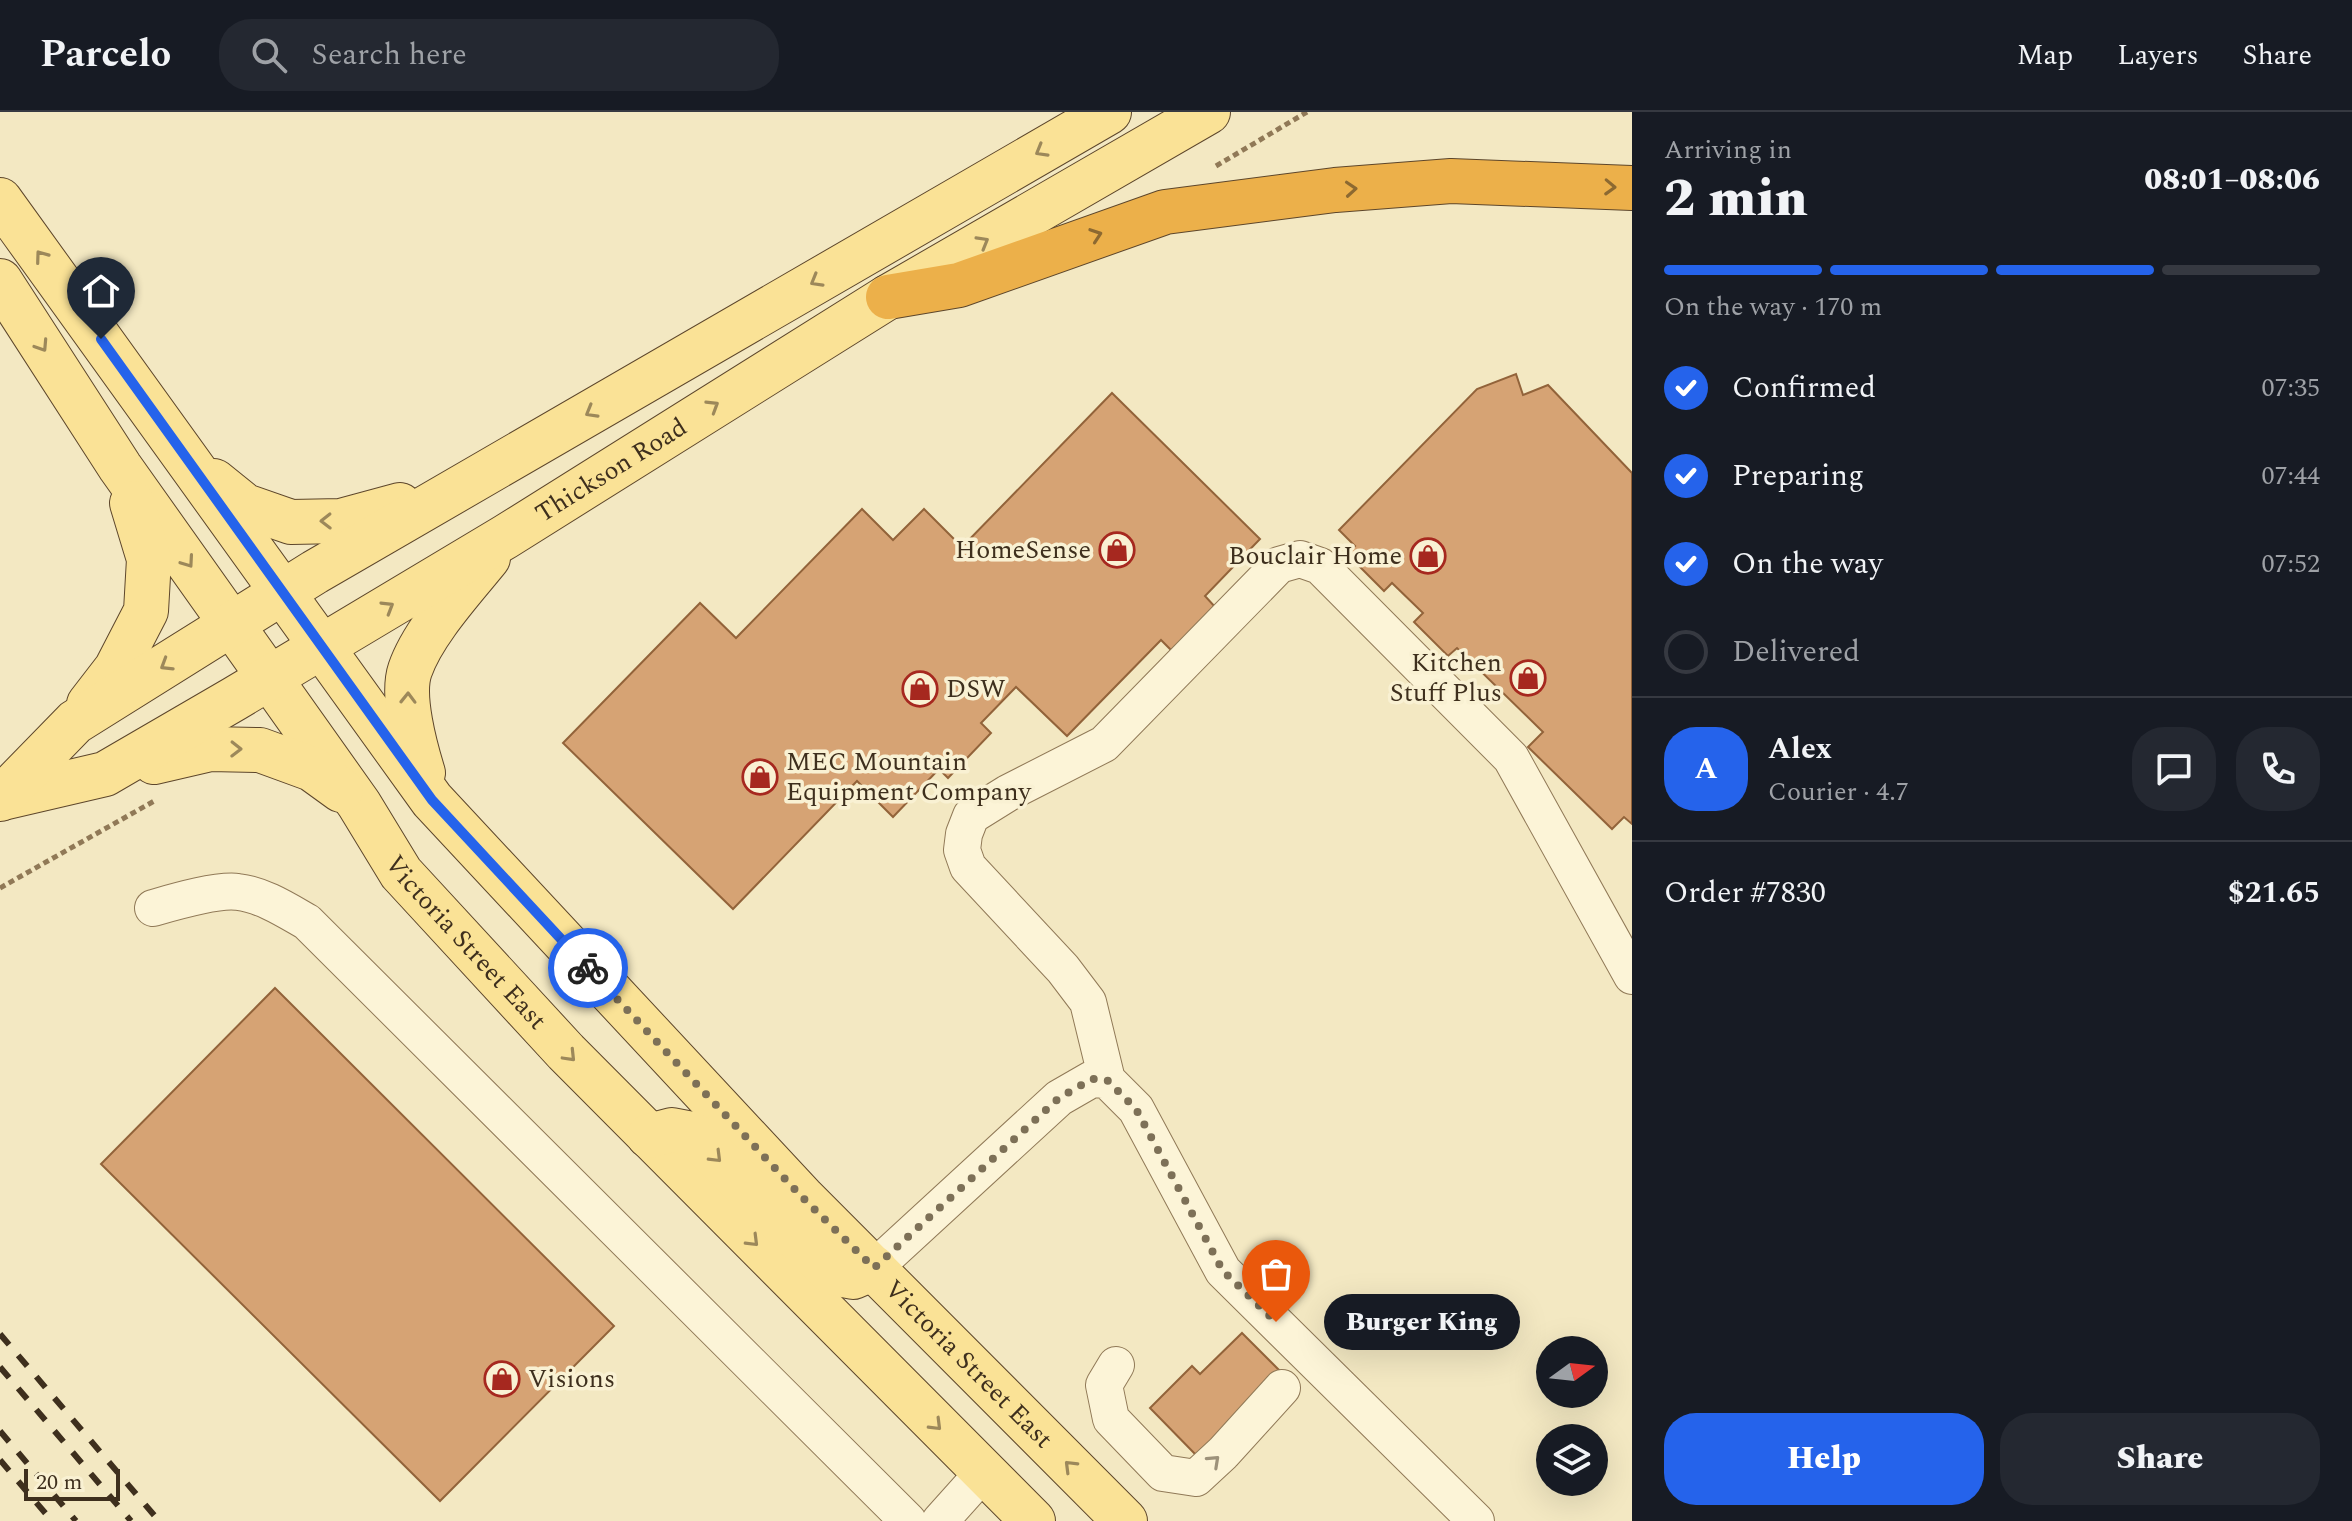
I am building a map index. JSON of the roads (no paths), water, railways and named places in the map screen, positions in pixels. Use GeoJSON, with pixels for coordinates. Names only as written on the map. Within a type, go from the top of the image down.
{"type":"FeatureCollection","features":[{"type":"Feature","properties":{"kind":"highway"},"geometry":{"type":"LineString","coordinates":[[888,297],[959,285],[1165,212],[1335,190],[1451,181],[1632,188]]}},
{"type":"Feature","properties":{"kind":"main road","name":"Thickson Road"},"geometry":{"type":"LineString","coordinates":[[1,799],[75,722],[283,592],[1109,112]]}},
{"type":"Feature","properties":{"kind":"main road","name":"Thickson Road"},"geometry":{"type":"LineString","coordinates":[[1,799],[105,774],[505,537],[888,297],[1208,112]]}},
{"type":"Feature","properties":{"kind":"main road","name":"Victoria Street East"},"geometry":{"type":"LineString","coordinates":[[0,200],[432,800],[791,1185],[1125,1521]]}},
{"type":"Feature","properties":{"kind":"main road","name":"Victoria Street East"},"geometry":{"type":"LineString","coordinates":[[0,281],[120,467],[359,804],[401,873],[566,1052],[1033,1521]]}},
{"type":"Feature","properties":{"kind":"main road"},"geometry":{"type":"LineString","coordinates":[[188,460],[245,506],[291,522],[341,521],[456,490]]}},
{"type":"Feature","properties":{"kind":"main road"},"geometry":{"type":"LineString","coordinates":[[75,722],[116,669],[146,611],[149,559],[120,467]]}},
{"type":"Feature","properties":{"kind":"main road"},"geometry":{"type":"LineString","coordinates":[[432,800],[407,710],[409,671],[430,631],[505,537]]}},
{"type":"Feature","properties":{"kind":"main road"},"geometry":{"type":"LineString","coordinates":[[105,774],[210,749],[260,750],[312,769],[359,804]]}},
{"type":"Feature","properties":{"kind":"main road"},"geometry":{"type":"LineString","coordinates":[[649,1136],[672,1130],[693,1134],[832,1273],[853,1277],[874,1268]]}},
{"type":"Feature","properties":{"kind":"lane"},"geometry":{"type":"LineString","coordinates":[[1476,1521],[1223,1271],[1136,1109],[1107,1080],[1088,1002],[1063,969],[968,867],[962,850],[964,834],[971,816],[1008,793],[1104,744],[1279,565],[1300,559],[1320,566],[1511,758],[1632,976]]}},
{"type":"Feature","properties":{"kind":"lane"},"geometry":{"type":"LineString","coordinates":[[153,908],[191,898],[238,892],[274,903],[307,922],[908,1521]]}},
{"type":"Feature","properties":{"kind":"lane"},"geometry":{"type":"LineString","coordinates":[[874,1268],[1059,1098],[1092,1079],[1107,1080]]}},
{"type":"Feature","properties":{"kind":"lane"},"geometry":{"type":"LineString","coordinates":[[1116,1365],[1104,1385],[1111,1419],[1163,1473],[1196,1478],[1282,1388]]}},
{"type":"Feature","properties":{"kind":"lane"},"geometry":{"type":"LineString","coordinates":[[940,1521],[983,1473]]}},
{"type":"Feature","properties":{"kind":"railway"},"geometry":{"type":"LineString","coordinates":[[0,1334],[159,1521]]}},
{"type":"Feature","properties":{"kind":"railway"},"geometry":{"type":"LineString","coordinates":[[0,1367],[131,1521]]}},
{"type":"Feature","properties":{"kind":"railway"},"geometry":{"type":"LineString","coordinates":[[0,1431],[76,1521]]}},
{"type":"Feature","properties":{"kind":"railway"},"geometry":{"type":"LineString","coordinates":[[0,1460],[52,1521]]}},
{"type":"Feature","properties":{"kind":"place","name":"HomeSense"},"geometry":{"type":"Point","coordinates":[1117,550]}},
{"type":"Feature","properties":{"kind":"place","name":"Bouclair Home"},"geometry":{"type":"Point","coordinates":[1428,556]}},
{"type":"Feature","properties":{"kind":"place","name":"Kitchen Stuff Plus"},"geometry":{"type":"Point","coordinates":[1528,678]}},
{"type":"Feature","properties":{"kind":"place","name":"DSW"},"geometry":{"type":"Point","coordinates":[920,689]}},
{"type":"Feature","properties":{"kind":"place","name":"MEC Mountain Equipment Company"},"geometry":{"type":"Point","coordinates":[760,777]}},
{"type":"Feature","properties":{"kind":"place","name":"Burger King"},"geometry":{"type":"Point","coordinates":[1276,1322]}},
{"type":"Feature","properties":{"kind":"place","name":"Visions"},"geometry":{"type":"Point","coordinates":[502,1379]}}]}
